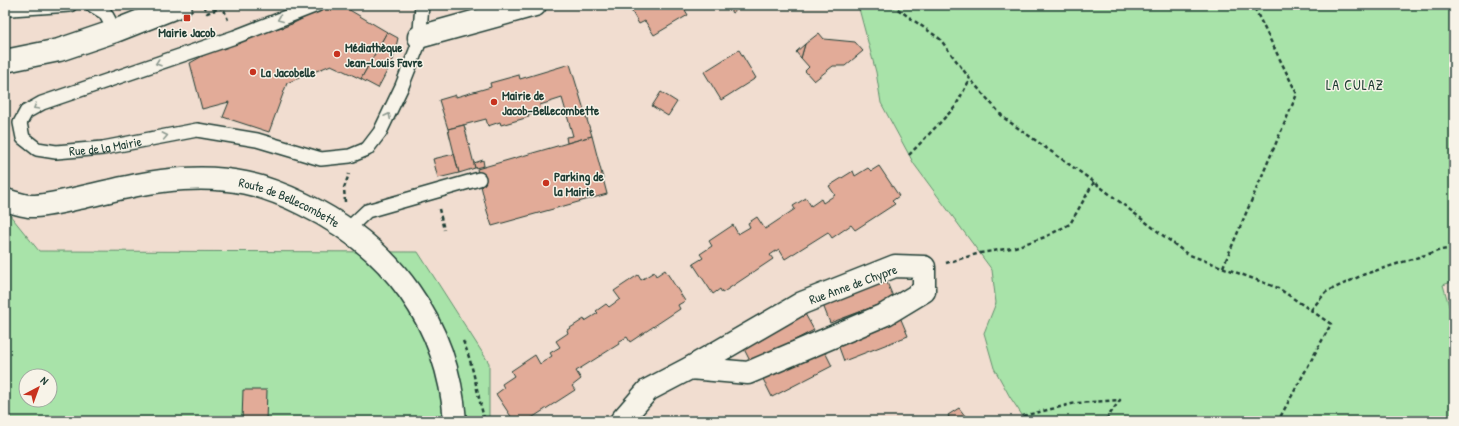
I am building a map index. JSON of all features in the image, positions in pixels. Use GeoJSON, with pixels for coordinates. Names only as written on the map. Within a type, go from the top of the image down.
{"type":"FeatureCollection","features":[{"type":"Feature","properties":{"kind":"street"},"geometry":{"type":"LineString","coordinates":[[5,62],[59,50],[108,16],[181,5]]}},
{"type":"Feature","properties":{"kind":"street"},"geometry":{"type":"LineString","coordinates":[[419,37],[535,5]]}},
{"type":"Feature","properties":{"kind":"street","name":"Route de Bellecombette"},"geometry":{"type":"LineString","coordinates":[[5,200],[30,206],[57,203],[156,181],[216,178],[244,182],[281,193],[320,212],[348,229],[375,252],[395,272],[407,288],[429,325],[446,368],[451,390],[455,421]]}},
{"type":"Feature","properties":{"kind":"street","name":"Rue Anne de Chypre"},"geometry":{"type":"LineString","coordinates":[[621,421],[648,390],[690,368],[802,303],[895,266],[924,267]]}},
{"type":"Feature","properties":{"kind":"street"},"geometry":{"type":"LineString","coordinates":[[690,368],[748,373],[878,317],[924,291],[924,267]]}},
{"type":"Feature","properties":{"kind":"lane"},"geometry":{"type":"LineString","coordinates":[[5,9],[70,5]]}},
{"type":"Feature","properties":{"kind":"lane"},"geometry":{"type":"LineString","coordinates":[[92,5],[108,16]]}},
{"type":"Feature","properties":{"kind":"lane","name":"Rue de la Mairie"},"geometry":{"type":"LineString","coordinates":[[317,5],[235,38],[42,103],[26,112],[20,123],[23,138],[37,149],[56,152],[104,148],[197,130],[257,140],[321,159],[350,156],[367,149]]}},
{"type":"Feature","properties":{"kind":"lane"},"geometry":{"type":"LineString","coordinates":[[367,149],[380,132],[402,86],[419,43],[422,5]]}},
{"type":"Feature","properties":{"kind":"lane"},"geometry":{"type":"LineString","coordinates":[[348,229],[367,210],[479,179]]}},
{"type":"Feature","properties":{"kind":"path"},"geometry":{"type":"LineString","coordinates":[[204,5],[207,13],[223,7],[227,17]]}},
{"type":"Feature","properties":{"kind":"path"},"geometry":{"type":"LineString","coordinates":[[892,5],[940,39],[970,79],[1004,118],[1094,182],[1187,254],[1278,288],[1331,324],[1278,421]]}},
{"type":"Feature","properties":{"kind":"path"},"geometry":{"type":"LineString","coordinates":[[1224,267],[1298,94],[1253,5]]}},
{"type":"Feature","properties":{"kind":"path"},"geometry":{"type":"LineString","coordinates":[[909,155],[955,107],[970,79]]}},
{"type":"Feature","properties":{"kind":"path"},"geometry":{"type":"LineString","coordinates":[[348,229],[344,188],[350,171],[367,160],[367,149]]}},
{"type":"Feature","properties":{"kind":"path"},"geometry":{"type":"LineString","coordinates":[[924,267],[932,268],[980,253],[1012,248],[1045,237],[1070,224],[1094,182]]}},
{"type":"Feature","properties":{"kind":"path"},"geometry":{"type":"LineString","coordinates":[[1311,310],[1326,292],[1365,274],[1441,250],[1454,248]]}},
{"type":"Feature","properties":{"kind":"path"},"geometry":{"type":"LineString","coordinates":[[1023,416],[1076,403],[1120,400],[1105,421]]}},
{"type":"Feature","properties":{"kind":"green space"},"geometry":{"type":"Polygon","coordinates":[[[858,5],[1454,5],[1454,281],[1443,285],[1454,323],[1454,421],[1026,421],[1010,397],[994,368],[984,333],[996,303],[992,270],[914,164],[881,103],[876,72],[858,5]]]}},
{"type":"Feature","properties":{"kind":"green space"},"geometry":{"type":"Polygon","coordinates":[[[5,209],[39,251],[418,252],[489,363],[489,421],[5,421],[5,209]]]}},
{"type":"Feature","properties":{"kind":"building","name":"La Jacobelle"},"geometry":{"type":"Polygon","coordinates":[[[329,5],[341,5],[387,32],[361,79],[331,65],[287,83],[269,132],[223,117],[229,102],[202,109],[190,63],[215,49],[294,23],[329,5]]]}},
{"type":"Feature","properties":{"kind":"building"},"geometry":{"type":"Polygon","coordinates":[[[628,5],[682,5],[688,15],[654,35],[645,21],[639,24],[628,5]]]}},
{"type":"Feature","properties":{"kind":"building"},"geometry":{"type":"Polygon","coordinates":[[[727,5],[744,5],[732,13],[727,5]]]}},
{"type":"Feature","properties":{"kind":"building"},"geometry":{"type":"Polygon","coordinates":[[[293,20],[294,23],[282,28],[282,25],[293,20]]]}},
{"type":"Feature","properties":{"kind":"building"},"geometry":{"type":"Polygon","coordinates":[[[387,32],[398,38],[393,60],[378,88],[361,79],[387,32]]]}},
{"type":"Feature","properties":{"kind":"building"},"geometry":{"type":"Polygon","coordinates":[[[819,33],[824,39],[855,42],[863,51],[845,66],[833,66],[814,81],[805,71],[809,67],[801,58],[805,44],[819,33]]]}},
{"type":"Feature","properties":{"kind":"building"},"geometry":{"type":"Polygon","coordinates":[[[805,44],[801,58],[796,52],[805,44]]]}},
{"type":"Feature","properties":{"kind":"building"},"geometry":{"type":"Polygon","coordinates":[[[739,50],[756,78],[721,100],[704,72],[739,50]]]}},
{"type":"Feature","properties":{"kind":"building","name":"Mairie de Jacob-Bellecombette"},"geometry":{"type":"Polygon","coordinates":[[[570,64],[592,136],[567,143],[566,137],[573,136],[562,98],[540,105],[541,111],[528,114],[529,117],[501,125],[500,122],[488,126],[486,119],[448,129],[439,100],[456,95],[456,97],[491,87],[490,83],[519,75],[520,79],[570,64]]]}},
{"type":"Feature","properties":{"kind":"building"},"geometry":{"type":"Polygon","coordinates":[[[661,92],[677,102],[668,116],[652,106],[661,92]]]}},
{"type":"Feature","properties":{"kind":"building"},"geometry":{"type":"Polygon","coordinates":[[[464,125],[475,168],[459,173],[448,129],[464,125]]]}},
{"type":"Feature","properties":{"kind":"building","name":"Parking de la Mairie"},"geometry":{"type":"Polygon","coordinates":[[[592,136],[607,194],[492,226],[477,169],[592,136]]]}},
{"type":"Feature","properties":{"kind":"building"},"geometry":{"type":"Polygon","coordinates":[[[454,154],[459,173],[438,178],[433,159],[454,154]]]}},
{"type":"Feature","properties":{"kind":"building"},"geometry":{"type":"Polygon","coordinates":[[[483,160],[484,166],[475,168],[474,163],[483,160]]]}},
{"type":"Feature","properties":{"kind":"building"},"geometry":{"type":"Polygon","coordinates":[[[879,166],[899,196],[892,201],[895,204],[855,230],[851,225],[832,238],[828,232],[785,259],[779,249],[770,255],[773,259],[722,293],[720,289],[713,294],[693,264],[703,258],[700,254],[712,246],[709,241],[733,225],[738,234],[750,227],[748,223],[757,217],[765,229],[795,209],[793,206],[806,198],[811,206],[821,199],[823,203],[835,195],[829,186],[853,171],[855,176],[868,168],[871,171],[879,166]]]}},
{"type":"Feature","properties":{"kind":"building"},"geometry":{"type":"Polygon","coordinates":[[[665,270],[685,301],[678,305],[680,309],[630,342],[627,337],[618,342],[619,344],[576,371],[581,379],[572,386],[575,390],[527,421],[524,421],[523,419],[520,421],[514,421],[496,394],[504,388],[502,384],[514,376],[511,371],[535,355],[540,364],[552,356],[550,353],[560,347],[556,341],[568,333],[567,330],[584,319],[585,321],[598,313],[596,311],[606,304],[609,307],[620,299],[614,291],[638,275],[641,280],[654,272],[656,276],[665,270]]]}},
{"type":"Feature","properties":{"kind":"building"},"geometry":{"type":"Polygon","coordinates":[[[886,280],[894,299],[830,323],[823,305],[886,280]]]}},
{"type":"Feature","properties":{"kind":"building"},"geometry":{"type":"Polygon","coordinates":[[[804,312],[814,330],[751,363],[742,345],[804,312]]]}},
{"type":"Feature","properties":{"kind":"building"},"geometry":{"type":"Polygon","coordinates":[[[900,317],[908,336],[844,361],[837,342],[900,317]]]}},
{"type":"Feature","properties":{"kind":"building"},"geometry":{"type":"Polygon","coordinates":[[[823,348],[832,366],[772,397],[763,379],[823,348]]]}},
{"type":"Feature","properties":{"kind":"building"},"geometry":{"type":"Polygon","coordinates":[[[243,390],[267,390],[266,421],[242,421],[243,390]]]}},
{"type":"Feature","properties":{"kind":"building"},"geometry":{"type":"Polygon","coordinates":[[[959,408],[969,421],[943,421],[949,417],[948,415],[959,408]]]}},
{"type":"Feature","properties":{"kind":"place","name":"Mairie Jacob"},"geometry":{"type":"Point","coordinates":[187,18]}},
{"type":"Feature","properties":{"kind":"place","name":"Médiathèque Jean-Louis Favre"},"geometry":{"type":"Point","coordinates":[337,54]}},
{"type":"Feature","properties":{"kind":"place","name":"La Jacobelle"},"geometry":{"type":"Point","coordinates":[253,72]}},
{"type":"Feature","properties":{"kind":"place","name":"Mairie de Jacob-Bellecombette"},"geometry":{"type":"Point","coordinates":[494,102]}},
{"type":"Feature","properties":{"kind":"place","name":"Parking de la Mairie"},"geometry":{"type":"Point","coordinates":[546,183]}},
{"type":"Feature","properties":{"kind":"district","name":"LA CULAZ"},"geometry":{"type":"Point","coordinates":[1355,84]}}]}
